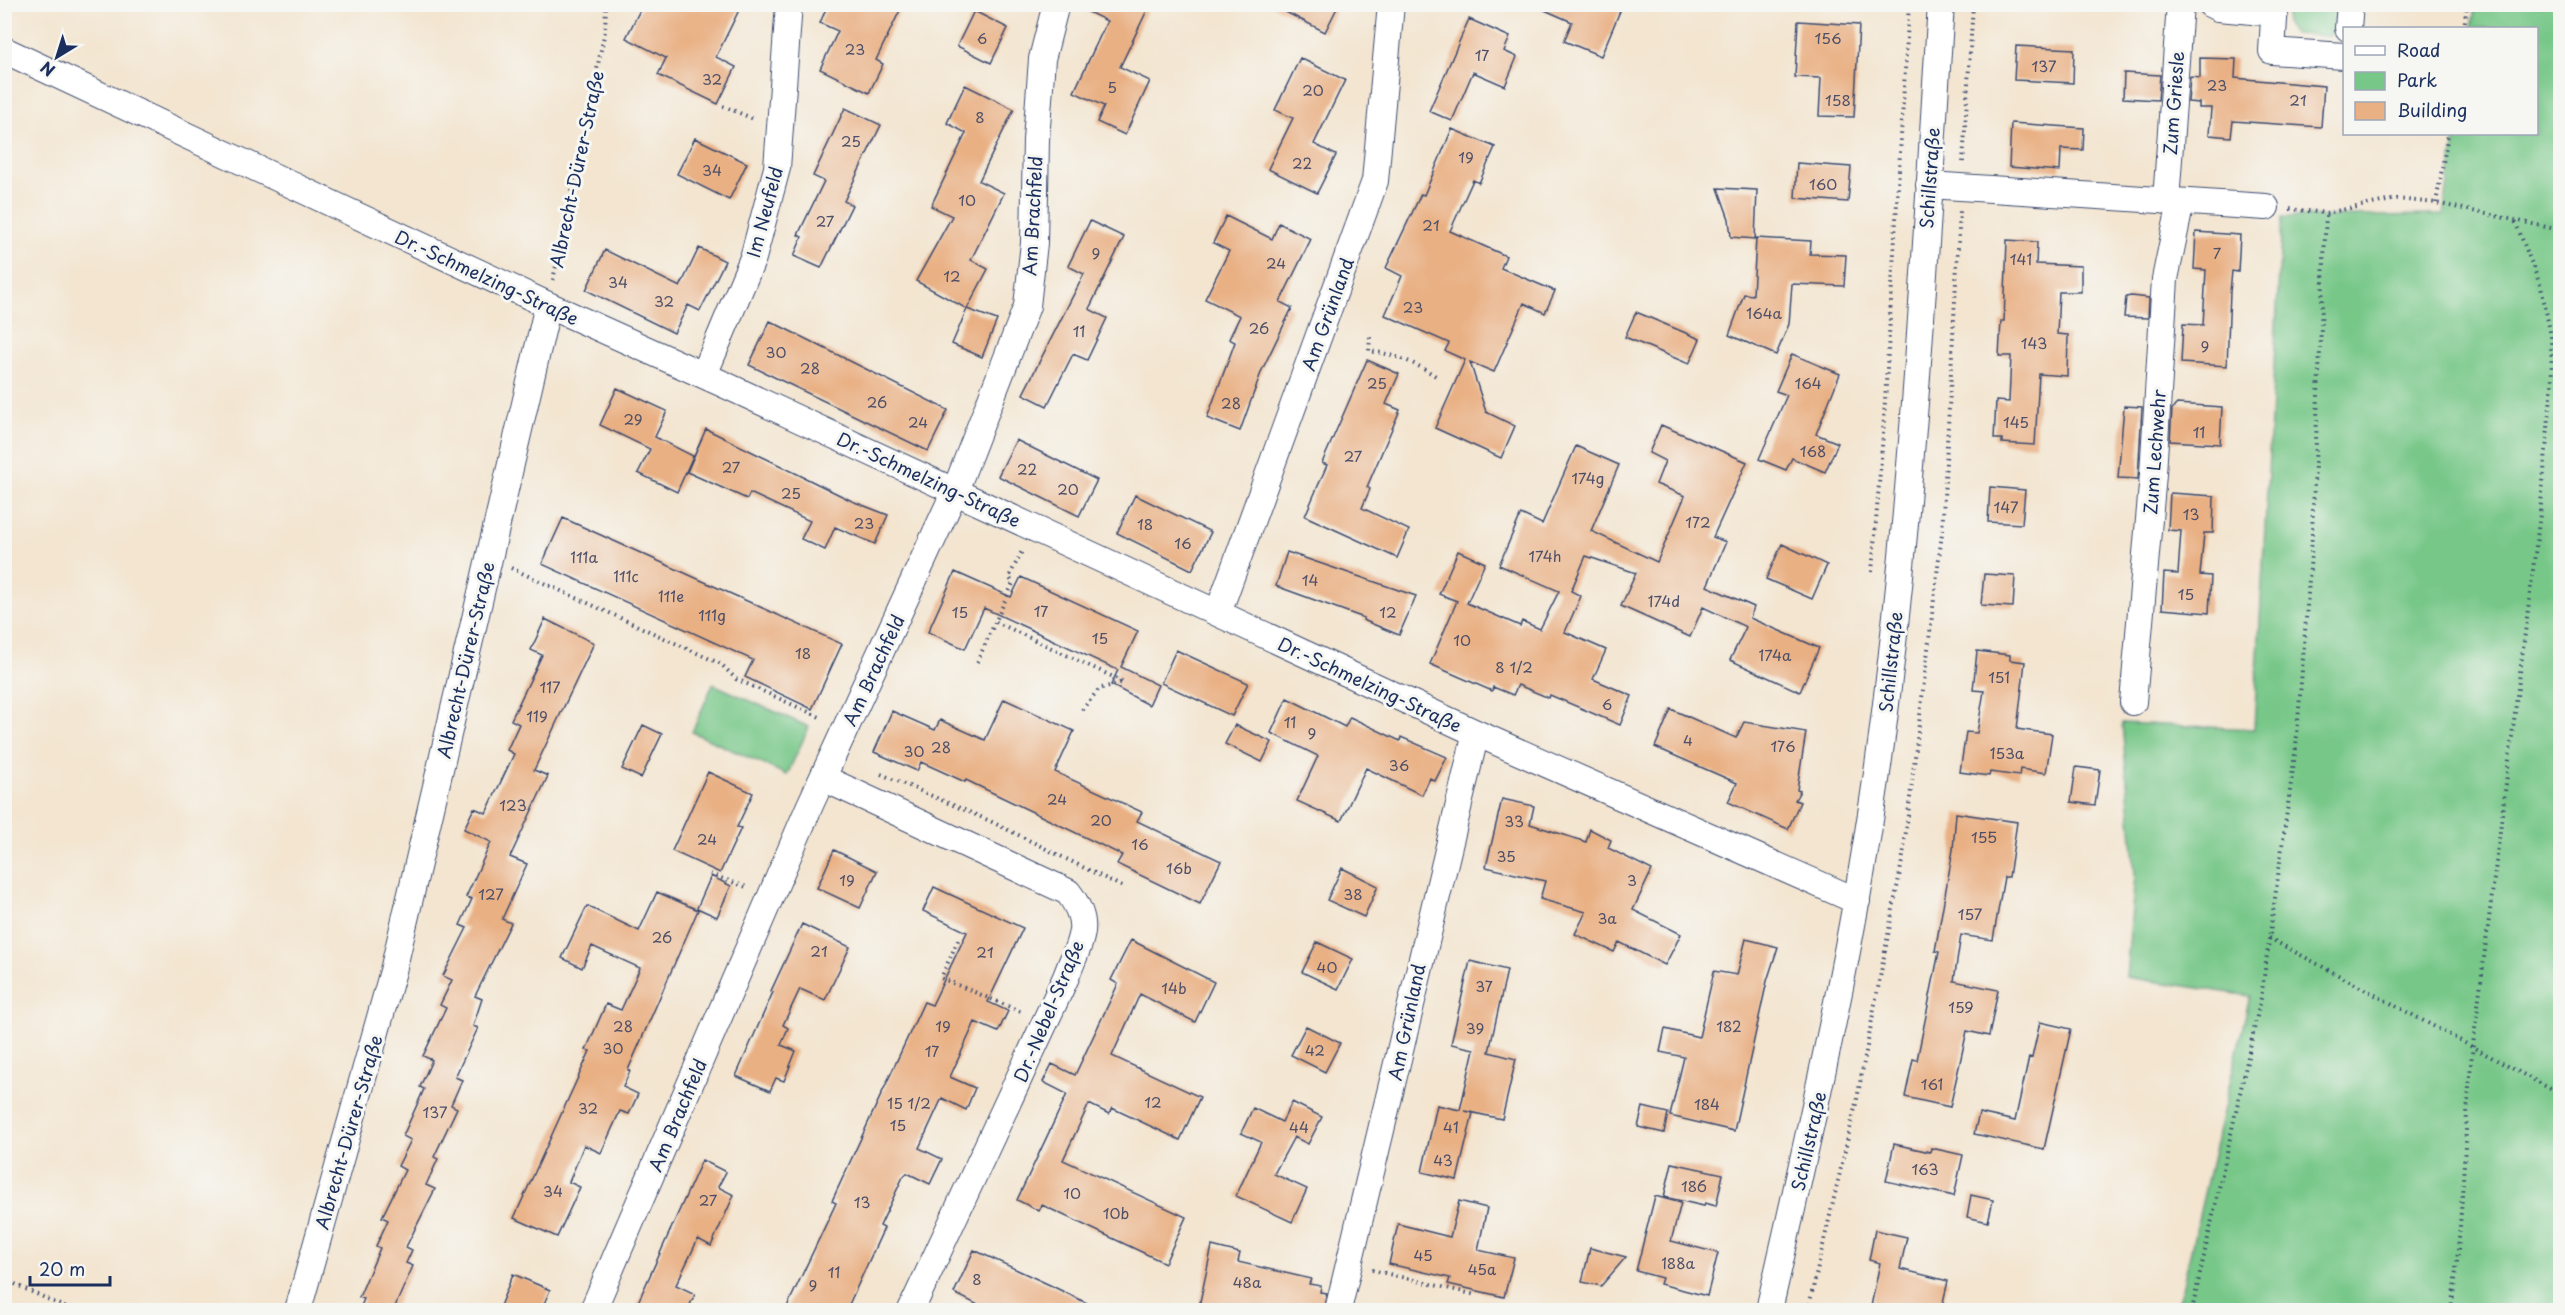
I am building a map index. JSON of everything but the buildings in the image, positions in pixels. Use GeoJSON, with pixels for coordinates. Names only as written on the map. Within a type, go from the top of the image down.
{"type":"FeatureCollection","features":[{"type":"Feature","properties":{"kind":"street","name":"Im Neufeld"},"geometry":{"type":"LineString","coordinates":[[704,375],[753,258],[777,168],[789,4]]}},
{"type":"Feature","properties":{"kind":"street","name":"Am Brachfeld"},"geometry":{"type":"LineString","coordinates":[[593,1311],[845,728],[955,491],[1027,306],[1034,243],[1036,140],[1042,59],[1056,4]]}},
{"type":"Feature","properties":{"kind":"street","name":"Am Grünland"},"geometry":{"type":"LineString","coordinates":[[1218,613],[1375,181],[1391,4]]}},
{"type":"Feature","properties":{"kind":"street","name":"Schillstraße"},"geometry":{"type":"LineString","coordinates":[[1769,1311],[1837,1010],[1857,901],[1886,711],[1901,573],[1941,4]]}},
{"type":"Feature","properties":{"kind":"street","name":"Zum Griesle"},"geometry":{"type":"LineString","coordinates":[[2173,201],[2180,4]]}},
{"type":"Feature","properties":{"kind":"street"},"geometry":{"type":"LineString","coordinates":[[2210,4],[2218,8],[2270,10],[2272,51],[2343,56]]}},
{"type":"Feature","properties":{"kind":"street"},"geometry":{"type":"LineString","coordinates":[[2348,27],[2350,4]]}},
{"type":"Feature","properties":{"kind":"street","name":"Dr.-Schmelzing-Straße"},"geometry":{"type":"LineString","coordinates":[[4,51],[548,306],[704,375],[1476,734],[1857,901]]}},
{"type":"Feature","properties":{"kind":"street"},"geometry":{"type":"LineString","coordinates":[[1929,185],[2266,207]]}},
{"type":"Feature","properties":{"kind":"street","name":"Zum Lechwehr"},"geometry":{"type":"LineString","coordinates":[[2133,702],[2153,474],[2164,279],[2173,201]]}},
{"type":"Feature","properties":{"kind":"street","name":"Albrecht-Dürer-Straße"},"geometry":{"type":"LineString","coordinates":[[298,1311],[393,971],[548,306]]}},
{"type":"Feature","properties":{"kind":"street","name":"Am Grünland"},"geometry":{"type":"LineString","coordinates":[[1338,1311],[1476,734]]}},
{"type":"Feature","properties":{"kind":"street","name":"Dr.-Nebel-Straße"},"geometry":{"type":"LineString","coordinates":[[823,778],[1068,892],[1081,909],[1084,928],[1046,1022],[910,1311]]}},
{"type":"Feature","properties":{"kind":"path","name":"Albrecht-Dürer-Straße"},"geometry":{"type":"LineString","coordinates":[[548,306],[605,31],[606,4]]}},
{"type":"Feature","properties":{"kind":"path"},"geometry":{"type":"LineString","coordinates":[[1871,584],[1883,434],[1909,4]]}},
{"type":"Feature","properties":{"kind":"path"},"geometry":{"type":"LineString","coordinates":[[2464,27],[2467,4]]}},
{"type":"Feature","properties":{"kind":"path"},"geometry":{"type":"LineString","coordinates":[[2528,4],[2560,12]]}},
{"type":"Feature","properties":{"kind":"path"},"geometry":{"type":"LineString","coordinates":[[723,106],[780,130]]}},
{"type":"Feature","properties":{"kind":"path"},"geometry":{"type":"LineString","coordinates":[[2436,203],[2448,135]]}},
{"type":"Feature","properties":{"kind":"path"},"geometry":{"type":"LineString","coordinates":[[2266,207],[2326,213],[2397,199],[2436,203],[2560,230]]}},
{"type":"Feature","properties":{"kind":"path"},"geometry":{"type":"LineString","coordinates":[[2192,1311],[2261,998],[2298,711],[2311,555],[2326,213]]}},
{"type":"Feature","properties":{"kind":"path"},"geometry":{"type":"LineString","coordinates":[[2451,1311],[2458,1266],[2465,1121],[2473,1045],[2540,514],[2552,386],[2551,336],[2541,287],[2515,221]]}},
{"type":"Feature","properties":{"kind":"path"},"geometry":{"type":"LineString","coordinates":[[1370,337],[1369,351],[1386,353],[1416,363],[1439,378]]}},
{"type":"Feature","properties":{"kind":"path"},"geometry":{"type":"LineString","coordinates":[[978,662],[1013,583],[1009,577],[1033,527]]}},
{"type":"Feature","properties":{"kind":"path"},"geometry":{"type":"LineString","coordinates":[[489,557],[721,664],[736,679],[845,728]]}},
{"type":"Feature","properties":{"kind":"path"},"geometry":{"type":"LineString","coordinates":[[996,622],[1124,682],[1099,689],[1082,710]]}},
{"type":"Feature","properties":{"kind":"path"},"geometry":{"type":"LineString","coordinates":[[876,771],[990,821],[1125,888]]}},
{"type":"Feature","properties":{"kind":"path"},"geometry":{"type":"LineString","coordinates":[[710,874],[771,896]]}},
{"type":"Feature","properties":{"kind":"path"},"geometry":{"type":"LineString","coordinates":[[2269,938],[2473,1045],[2560,1094]]}},
{"type":"Feature","properties":{"kind":"path"},"geometry":{"type":"LineString","coordinates":[[958,940],[941,978],[1046,1022]]}},
{"type":"Feature","properties":{"kind":"path"},"geometry":{"type":"LineString","coordinates":[[1349,1265],[1476,1295]]}},
{"type":"Feature","properties":{"kind":"path"},"geometry":{"type":"LineString","coordinates":[[4,1279],[71,1311]]}},
{"type":"Feature","properties":{"kind":"green space"},"geometry":{"type":"Polygon","coordinates":[[[2288,5],[2334,5],[2337,8],[2336,28],[2328,36],[2294,34],[2286,25],[2288,5]]]}},
{"type":"Feature","properties":{"kind":"green space"},"geometry":{"type":"Polygon","coordinates":[[[2475,5],[2560,5],[2560,1310],[2177,1310],[2250,996],[2126,977],[2135,875],[2122,723],[2254,729],[2282,217],[2443,215],[2456,135],[2538,135],[2538,27],[2472,27],[2475,5]]]}},
{"type":"Feature","properties":{"kind":"green space"},"geometry":{"type":"Polygon","coordinates":[[[713,684],[809,727],[787,775],[692,732],[713,684]]]}}]}
